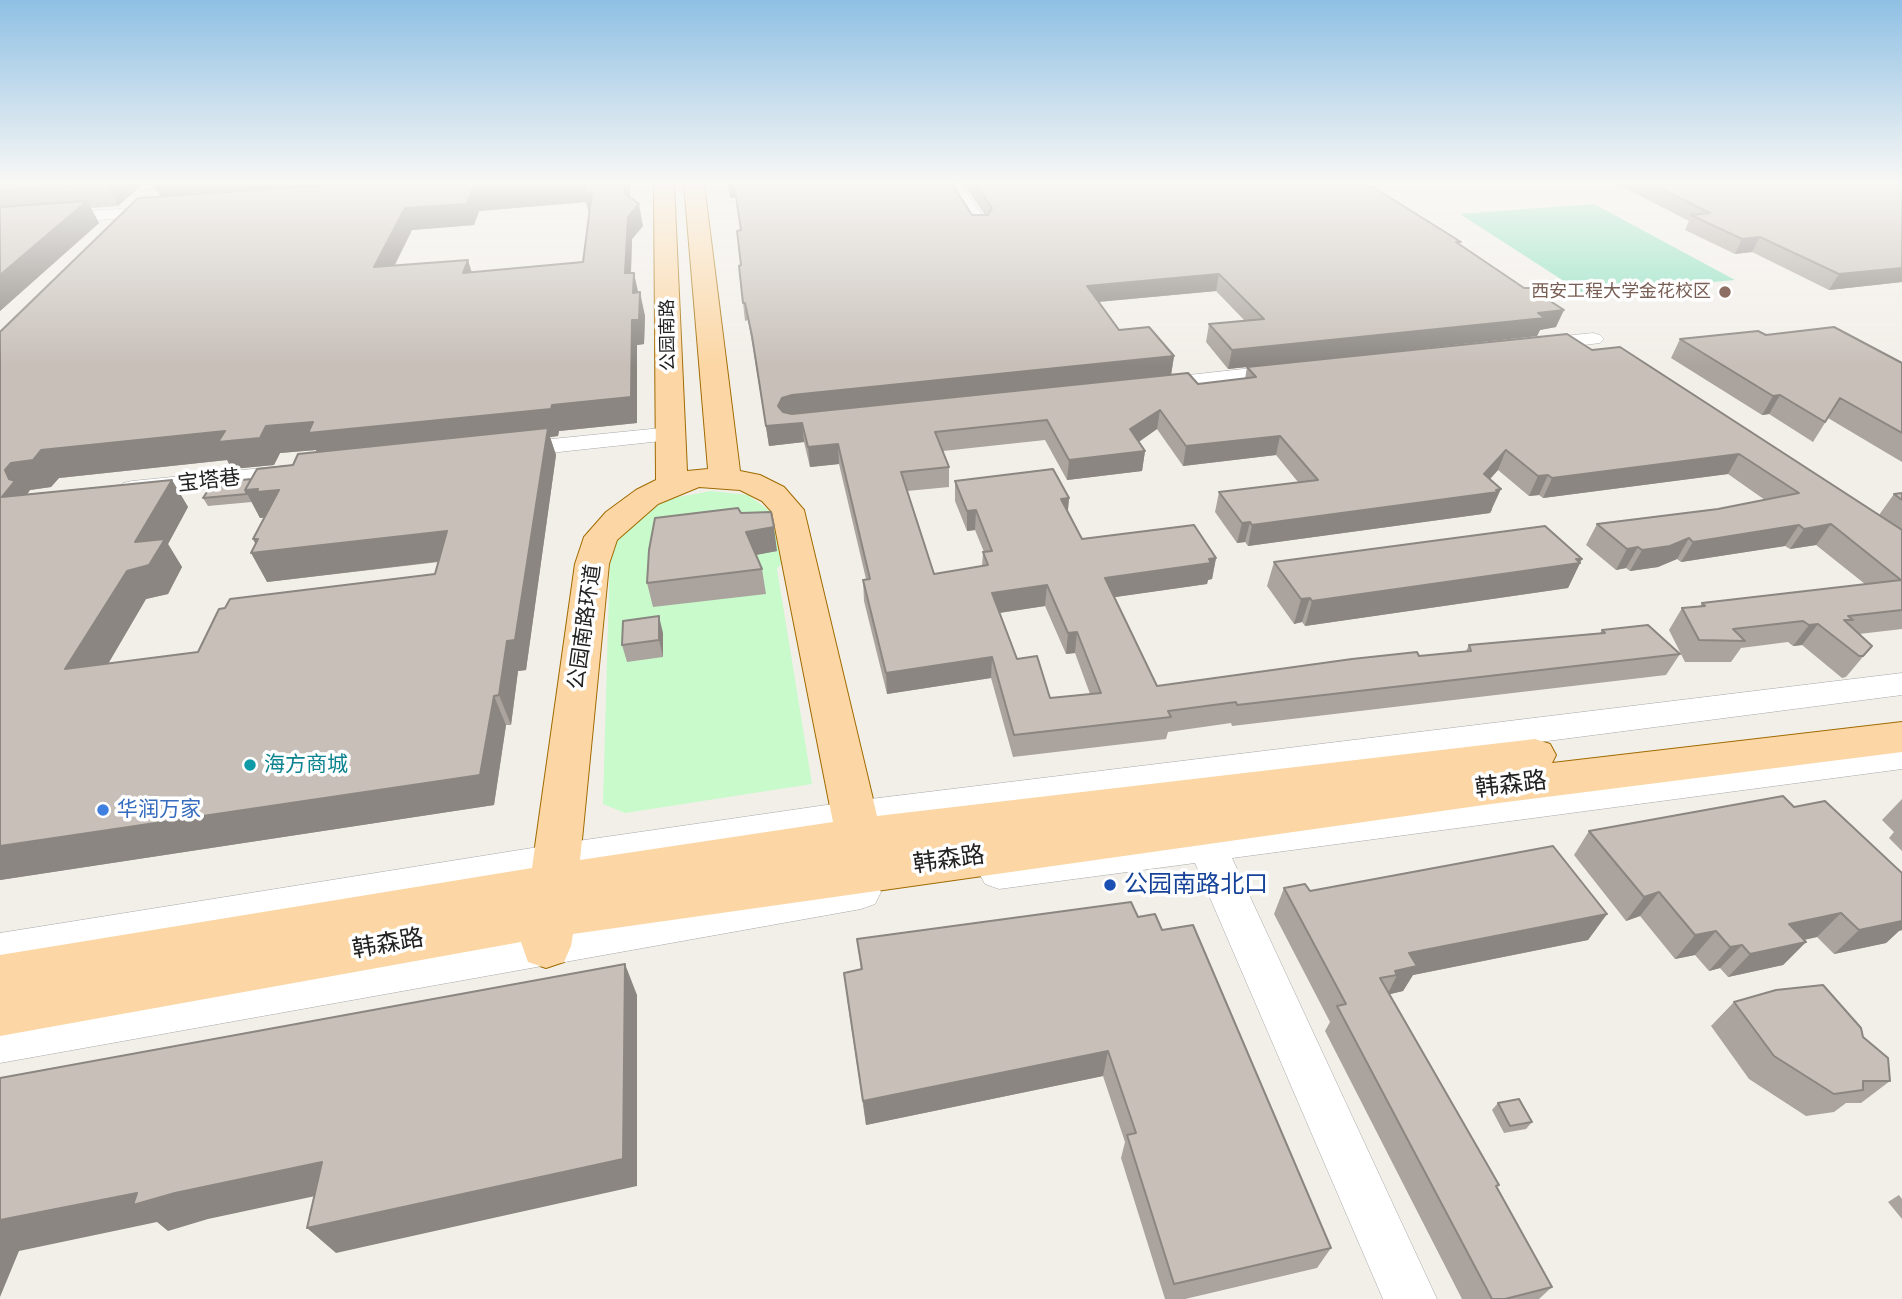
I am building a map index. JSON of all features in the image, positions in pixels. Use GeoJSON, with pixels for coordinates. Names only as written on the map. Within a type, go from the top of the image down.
{"type":"FeatureCollection","features":[{"type":"Feature","properties":{"kind":"main road","name":"公园南路"},"geometry":{"type":"LineString","coordinates":[[666,245],[672,485]]}},
{"type":"Feature","properties":{"kind":"main road","name":"公园南路"},"geometry":{"type":"LineString","coordinates":[[700,245],[725,478]]}},
{"type":"Feature","properties":{"kind":"main road","name":"公园南路环道"},"geometry":{"type":"LineString","coordinates":[[552,902],[592,564],[601,537],[618,519],[647,497],[672,485],[698,478],[725,478],[749,482],[773,494],[788,510],[868,853]]}},
{"type":"Feature","properties":{"kind":"main road","name":"韩森路"},"geometry":{"type":"LineString","coordinates":[[0,979],[552,902],[868,853],[1902,710]]}},
{"type":"Feature","properties":{"kind":"main road","name":"韩森路"},"geometry":{"type":"LineString","coordinates":[[868,853],[1478,789],[1902,737]]}},
{"type":"Feature","properties":{"kind":"main road","name":"韩森路"},"geometry":{"type":"LineString","coordinates":[[0,1011],[552,902]]}},
{"type":"Feature","properties":{"kind":"street"},"geometry":{"type":"LineString","coordinates":[[1570,324],[1615,354]]}},
{"type":"Feature","properties":{"kind":"street"},"geometry":{"type":"LineString","coordinates":[[1510,348],[1593,339]]}},
{"type":"Feature","properties":{"kind":"street"},"geometry":{"type":"LineString","coordinates":[[1124,389],[1316,369]]}},
{"type":"Feature","properties":{"kind":"street"},"geometry":{"type":"LineString","coordinates":[[492,452],[671,434]]}},
{"type":"Feature","properties":{"kind":"street","name":"宝塔巷"},"geometry":{"type":"LineString","coordinates":[[108,492],[314,470]]}},
{"type":"Feature","properties":{"kind":"street"},"geometry":{"type":"LineString","coordinates":[[868,853],[1902,684]]}},
{"type":"Feature","properties":{"kind":"street"},"geometry":{"type":"LineString","coordinates":[[868,853],[1207,846],[1902,756]]}},
{"type":"Feature","properties":{"kind":"street"},"geometry":{"type":"LineString","coordinates":[[1207,846],[1410,1299]]}},
{"type":"Feature","properties":{"kind":"street"},"geometry":{"type":"LineString","coordinates":[[0,951],[552,902]]}},
{"type":"Feature","properties":{"kind":"street"},"geometry":{"type":"LineString","coordinates":[[0,1042],[552,902]]}},
{"type":"Feature","properties":{"kind":"green space"},"geometry":{"type":"Polygon","coordinates":[[[1507,245],[1669,245],[1735,280],[1584,294],[1507,245]]]}},
{"type":"Feature","properties":{"kind":"green space"},"geometry":{"type":"Polygon","coordinates":[[[711,491],[748,495],[775,515],[783,561],[777,569],[812,784],[625,813],[603,804],[610,552],[619,535],[650,507],[668,499],[711,491]]]}},
{"type":"Feature","properties":{"kind":"building"},"geometry":{"type":"Polygon","coordinates":[[[0,245],[36,245],[0,275],[0,245]]]}},
{"type":"Feature","properties":{"kind":"building"},"geometry":{"type":"Polygon","coordinates":[[[90,245],[386,245],[374,267],[468,260],[463,273],[583,262],[585,245],[627,245],[625,273],[634,273],[633,293],[640,292],[639,320],[632,320],[631,397],[552,405],[551,409],[308,433],[313,422],[266,426],[260,438],[218,442],[225,431],[41,450],[33,460],[11,463],[5,470],[9,479],[15,481],[2,497],[172,480],[135,542],[165,539],[149,565],[127,571],[65,669],[198,652],[219,609],[225,608],[230,599],[435,574],[447,531],[251,553],[258,539],[253,539],[279,490],[245,490],[257,469],[293,465],[298,454],[548,428],[515,640],[507,641],[499,695],[494,696],[480,775],[0,846],[0,332],[90,245]]]}},
{"type":"Feature","properties":{"kind":"building"},"geometry":{"type":"Polygon","coordinates":[[[739,245],[1460,245],[1524,288],[1530,288],[1564,310],[1538,313],[1545,318],[1232,350],[1209,324],[1264,319],[1219,274],[1087,286],[1119,330],[1149,327],[1174,356],[792,395],[782,398],[778,406],[783,412],[792,414],[1188,373],[1198,384],[1256,377],[1247,367],[1567,334],[1592,350],[1620,347],[1902,530],[1902,610],[1848,616],[1853,620],[1844,620],[1872,646],[1863,656],[1859,656],[1818,624],[1809,625],[1803,621],[1733,629],[1745,641],[1699,640],[1682,608],[1705,606],[1702,603],[1901,580],[1831,524],[1804,529],[1799,525],[1693,542],[1689,538],[1670,546],[1642,550],[1638,547],[1627,549],[1597,524],[1718,509],[1799,493],[1739,454],[1552,478],[1548,475],[1538,476],[1506,450],[1484,474],[1501,489],[1496,490],[1498,492],[1252,525],[1250,522],[1242,523],[1219,492],[1318,480],[1280,436],[1186,446],[1160,410],[1130,429],[1145,451],[1069,460],[1047,420],[935,432],[949,467],[901,472],[934,574],[988,565],[983,552],[992,551],[976,510],[967,511],[955,481],[1053,469],[1069,498],[1061,499],[1082,539],[1194,525],[1216,558],[1209,559],[1211,563],[1105,578],[1157,686],[1352,659],[1417,652],[1419,656],[1471,651],[1469,645],[1605,633],[1602,630],[1648,625],[1680,654],[1237,705],[1236,702],[1168,711],[1171,717],[1014,735],[992,657],[886,673],[863,580],[870,579],[838,444],[808,447],[802,423],[766,426],[752,336],[743,303],[739,245]],[[1047,585],[992,593],[1017,659],[1037,656],[1050,698],[1101,693],[1077,632],[1068,633],[1047,585]]]}},
{"type":"Feature","properties":{"kind":"building"},"geometry":{"type":"Polygon","coordinates":[[[1776,245],[1902,245],[1902,268],[1839,274],[1776,245]]]}},
{"type":"Feature","properties":{"kind":"building"},"geometry":{"type":"Polygon","coordinates":[[[1834,327],[1902,363],[1902,433],[1840,398],[1825,422],[1780,395],[1773,396],[1680,339],[1758,331],[1766,335],[1834,327]]]}},
{"type":"Feature","properties":{"kind":"building"},"geometry":{"type":"Polygon","coordinates":[[[251,479],[245,490],[247,494],[203,498],[213,483],[251,479]]]}},
{"type":"Feature","properties":{"kind":"building"},"geometry":{"type":"Polygon","coordinates":[[[738,508],[741,513],[771,512],[774,527],[746,532],[762,569],[647,583],[655,518],[738,508]]]}},
{"type":"Feature","properties":{"kind":"building"},"geometry":{"type":"Polygon","coordinates":[[[1545,526],[1582,559],[1576,559],[1580,563],[1312,601],[1310,598],[1301,599],[1274,562],[1545,526]]]}},
{"type":"Feature","properties":{"kind":"building"},"geometry":{"type":"Polygon","coordinates":[[[659,616],[659,640],[622,645],[623,621],[659,616]]]}},
{"type":"Feature","properties":{"kind":"building"},"geometry":{"type":"Polygon","coordinates":[[[1783,796],[1794,807],[1825,801],[1902,873],[1902,921],[1859,930],[1841,913],[1789,924],[1806,942],[1750,954],[1742,945],[1730,947],[1716,931],[1695,935],[1659,892],[1644,897],[1589,831],[1783,796]]]}},
{"type":"Feature","properties":{"kind":"building"},"geometry":{"type":"Polygon","coordinates":[[[1553,846],[1607,914],[1409,953],[1417,966],[1395,971],[1397,975],[1380,978],[1499,1185],[1496,1186],[1552,1287],[1505,1299],[1492,1299],[1337,1006],[1346,1004],[1284,888],[1305,884],[1310,891],[1553,846]]]}},
{"type":"Feature","properties":{"kind":"building"},"geometry":{"type":"Polygon","coordinates":[[[1131,902],[1138,917],[1155,914],[1162,930],[1193,925],[1331,1248],[1174,1284],[1127,1135],[1136,1133],[1108,1051],[863,1101],[844,973],[862,969],[857,939],[1131,902]]]}},
{"type":"Feature","properties":{"kind":"building"},"geometry":{"type":"Polygon","coordinates":[[[625,964],[623,1159],[307,1228],[322,1162],[175,1193],[133,1205],[137,1193],[0,1220],[0,1078],[625,964]]]}},
{"type":"Feature","properties":{"kind":"building"},"geometry":{"type":"Polygon","coordinates":[[[1823,985],[1861,1028],[1863,1037],[1888,1058],[1890,1081],[1863,1081],[1863,1090],[1834,1094],[1774,1056],[1734,1002],[1776,990],[1823,985]]]}},
{"type":"Feature","properties":{"kind":"building"},"geometry":{"type":"Polygon","coordinates":[[[1519,1099],[1532,1122],[1510,1126],[1498,1103],[1519,1099]]]}},
{"type":"Feature","properties":{"kind":"place","name":"西安工程大学金花校区"},"geometry":{"type":"Point","coordinates":[1725,292]}},
{"type":"Feature","properties":{"kind":"place","name":"海方商城"},"geometry":{"type":"Point","coordinates":[250,765]}},
{"type":"Feature","properties":{"kind":"place","name":"华润万家"},"geometry":{"type":"Point","coordinates":[103,810]}},
{"type":"Feature","properties":{"kind":"place","name":"公园南路北口"},"geometry":{"type":"Point","coordinates":[1110,885]}}]}
